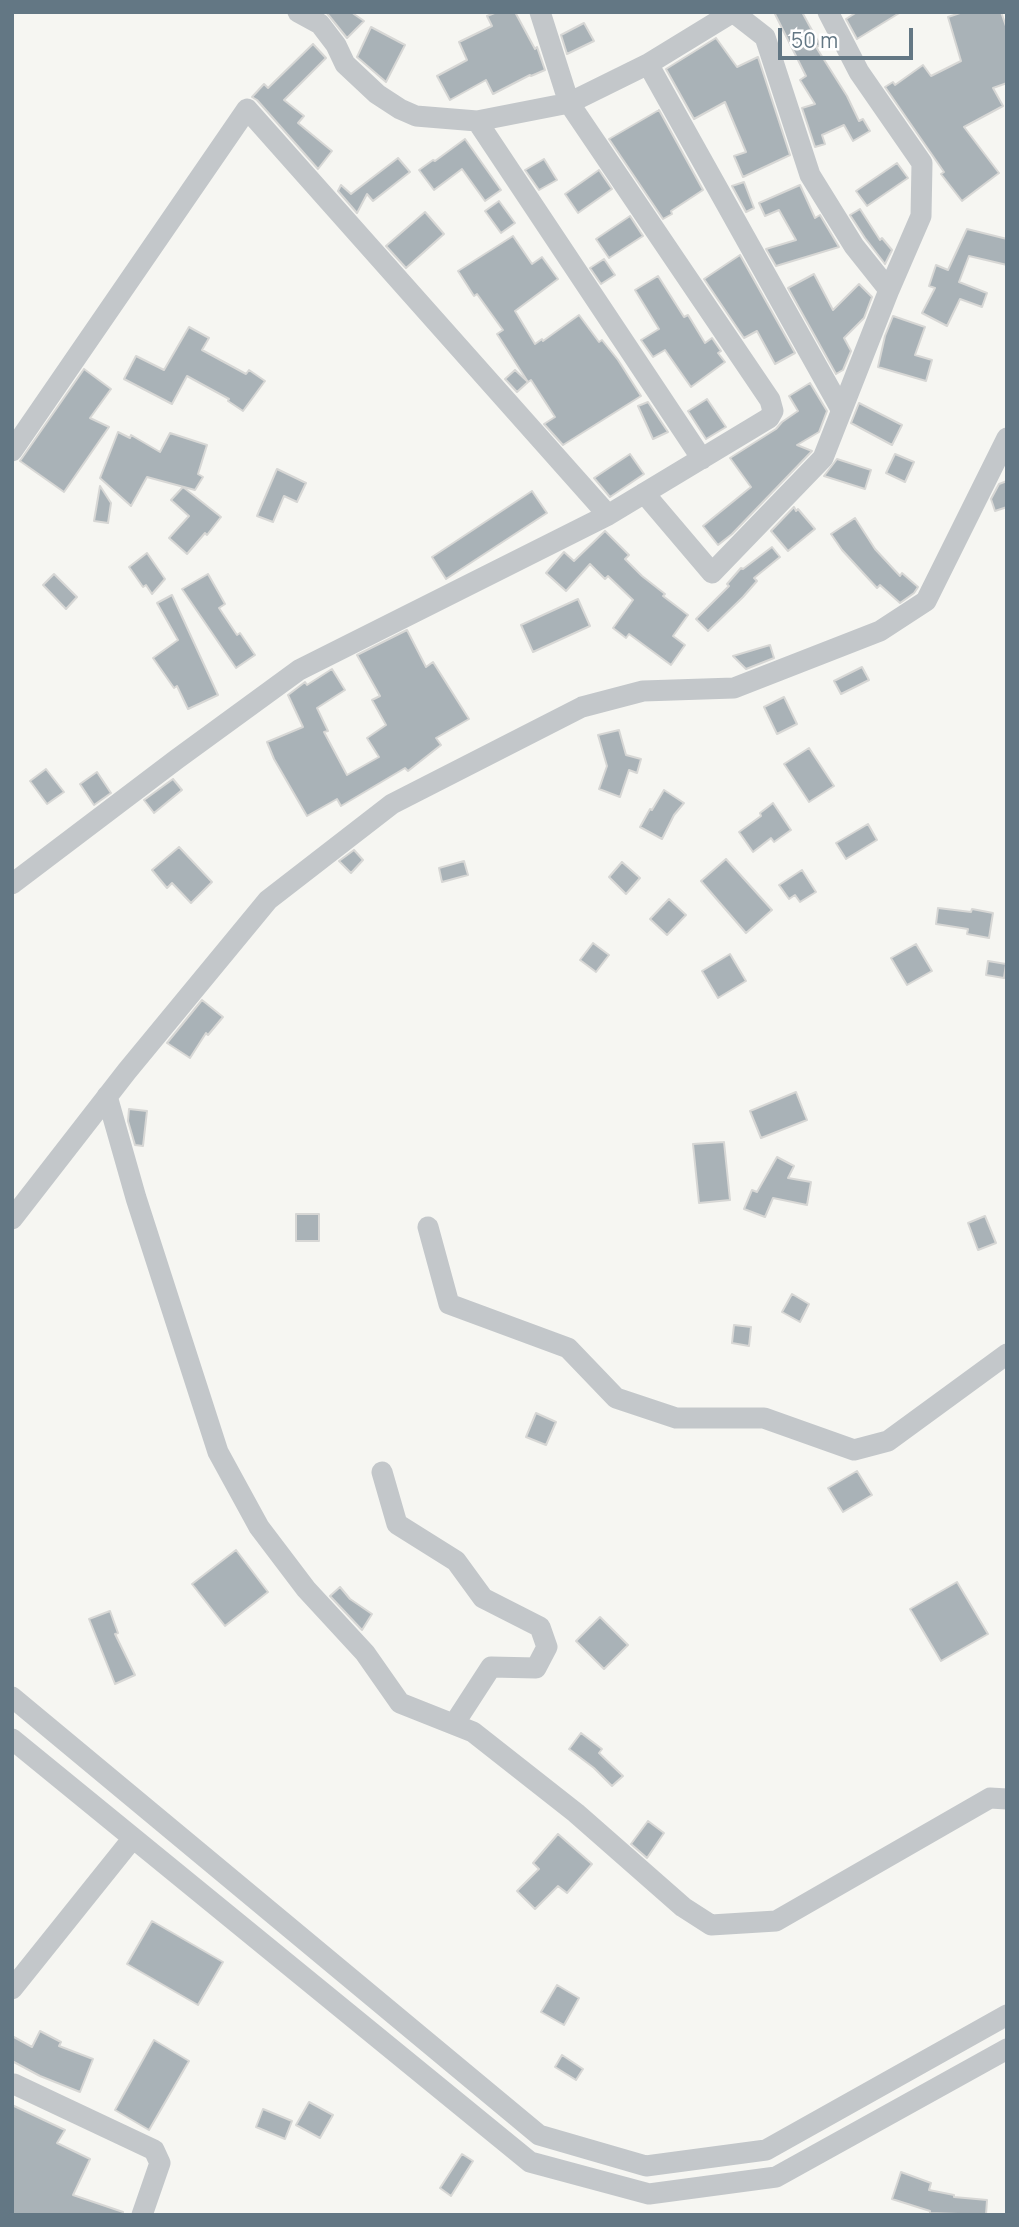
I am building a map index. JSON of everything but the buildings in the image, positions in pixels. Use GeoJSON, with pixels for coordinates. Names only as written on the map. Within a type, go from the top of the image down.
{"type":"FeatureCollection","features":[{"type":"Feature","properties":{"kind":"street"},"geometry":{"type":"LineString","coordinates":[[298,12],[320,23],[345,64],[377,94],[400,109],[416,116],[477,121],[569,103],[648,64],[733,12],[765,37],[810,175],[854,246],[889,290]]}},
{"type":"Feature","properties":{"kind":"street"},"geometry":{"type":"LineString","coordinates":[[12,884],[299,670],[608,515],[769,418],[773,411],[770,400],[569,103],[540,12]]}},
{"type":"Feature","properties":{"kind":"street"},"geometry":{"type":"LineString","coordinates":[[644,493],[712,573],[823,458],[921,216],[922,163],[859,72],[828,12]]}},
{"type":"Feature","properties":{"kind":"street"},"geometry":{"type":"LineString","coordinates":[[648,64],[841,409]]}},
{"type":"Feature","properties":{"kind":"street"},"geometry":{"type":"LineString","coordinates":[[12,451],[247,108],[608,515]]}},
{"type":"Feature","properties":{"kind":"street"},"geometry":{"type":"LineString","coordinates":[[477,121],[702,458]]}},
{"type":"Feature","properties":{"kind":"street"},"geometry":{"type":"LineString","coordinates":[[12,1219],[107,1096],[268,900],[393,804],[582,707],[643,691],[734,688],[880,631],[926,601],[1007,438]]}},
{"type":"Feature","properties":{"kind":"street"},"geometry":{"type":"LineString","coordinates":[[107,1096],[136,1199],[218,1452],[253,1516],[306,1590],[365,1653],[400,1703],[473,1732],[576,1813],[683,1907],[711,1925],[776,1922],[990,1798],[1007,1799]]}},
{"type":"Feature","properties":{"kind":"street"},"geometry":{"type":"LineString","coordinates":[[428,1227],[449,1304],[568,1348],[615,1398],[676,1418],[764,1418],[854,1450],[888,1441],[1007,1354]]}},
{"type":"Feature","properties":{"kind":"street"},"geometry":{"type":"LineString","coordinates":[[382,1472],[397,1524],[456,1562],[484,1598],[540,1627],[547,1647],[536,1668],[491,1667],[454,1724]]}},
{"type":"Feature","properties":{"kind":"street"},"geometry":{"type":"LineString","coordinates":[[12,1697],[539,2135],[646,2166],[766,2150],[1007,2015]]}},
{"type":"Feature","properties":{"kind":"street"},"geometry":{"type":"LineString","coordinates":[[12,1739],[530,2162],[649,2194],[776,2177],[1007,2049]]}},
{"type":"Feature","properties":{"kind":"street"},"geometry":{"type":"LineString","coordinates":[[12,1989],[133,1838]]}},
{"type":"Feature","properties":{"kind":"street"},"geometry":{"type":"LineString","coordinates":[[13,2084],[154,2150],[160,2163],[142,2215]]}}]}
